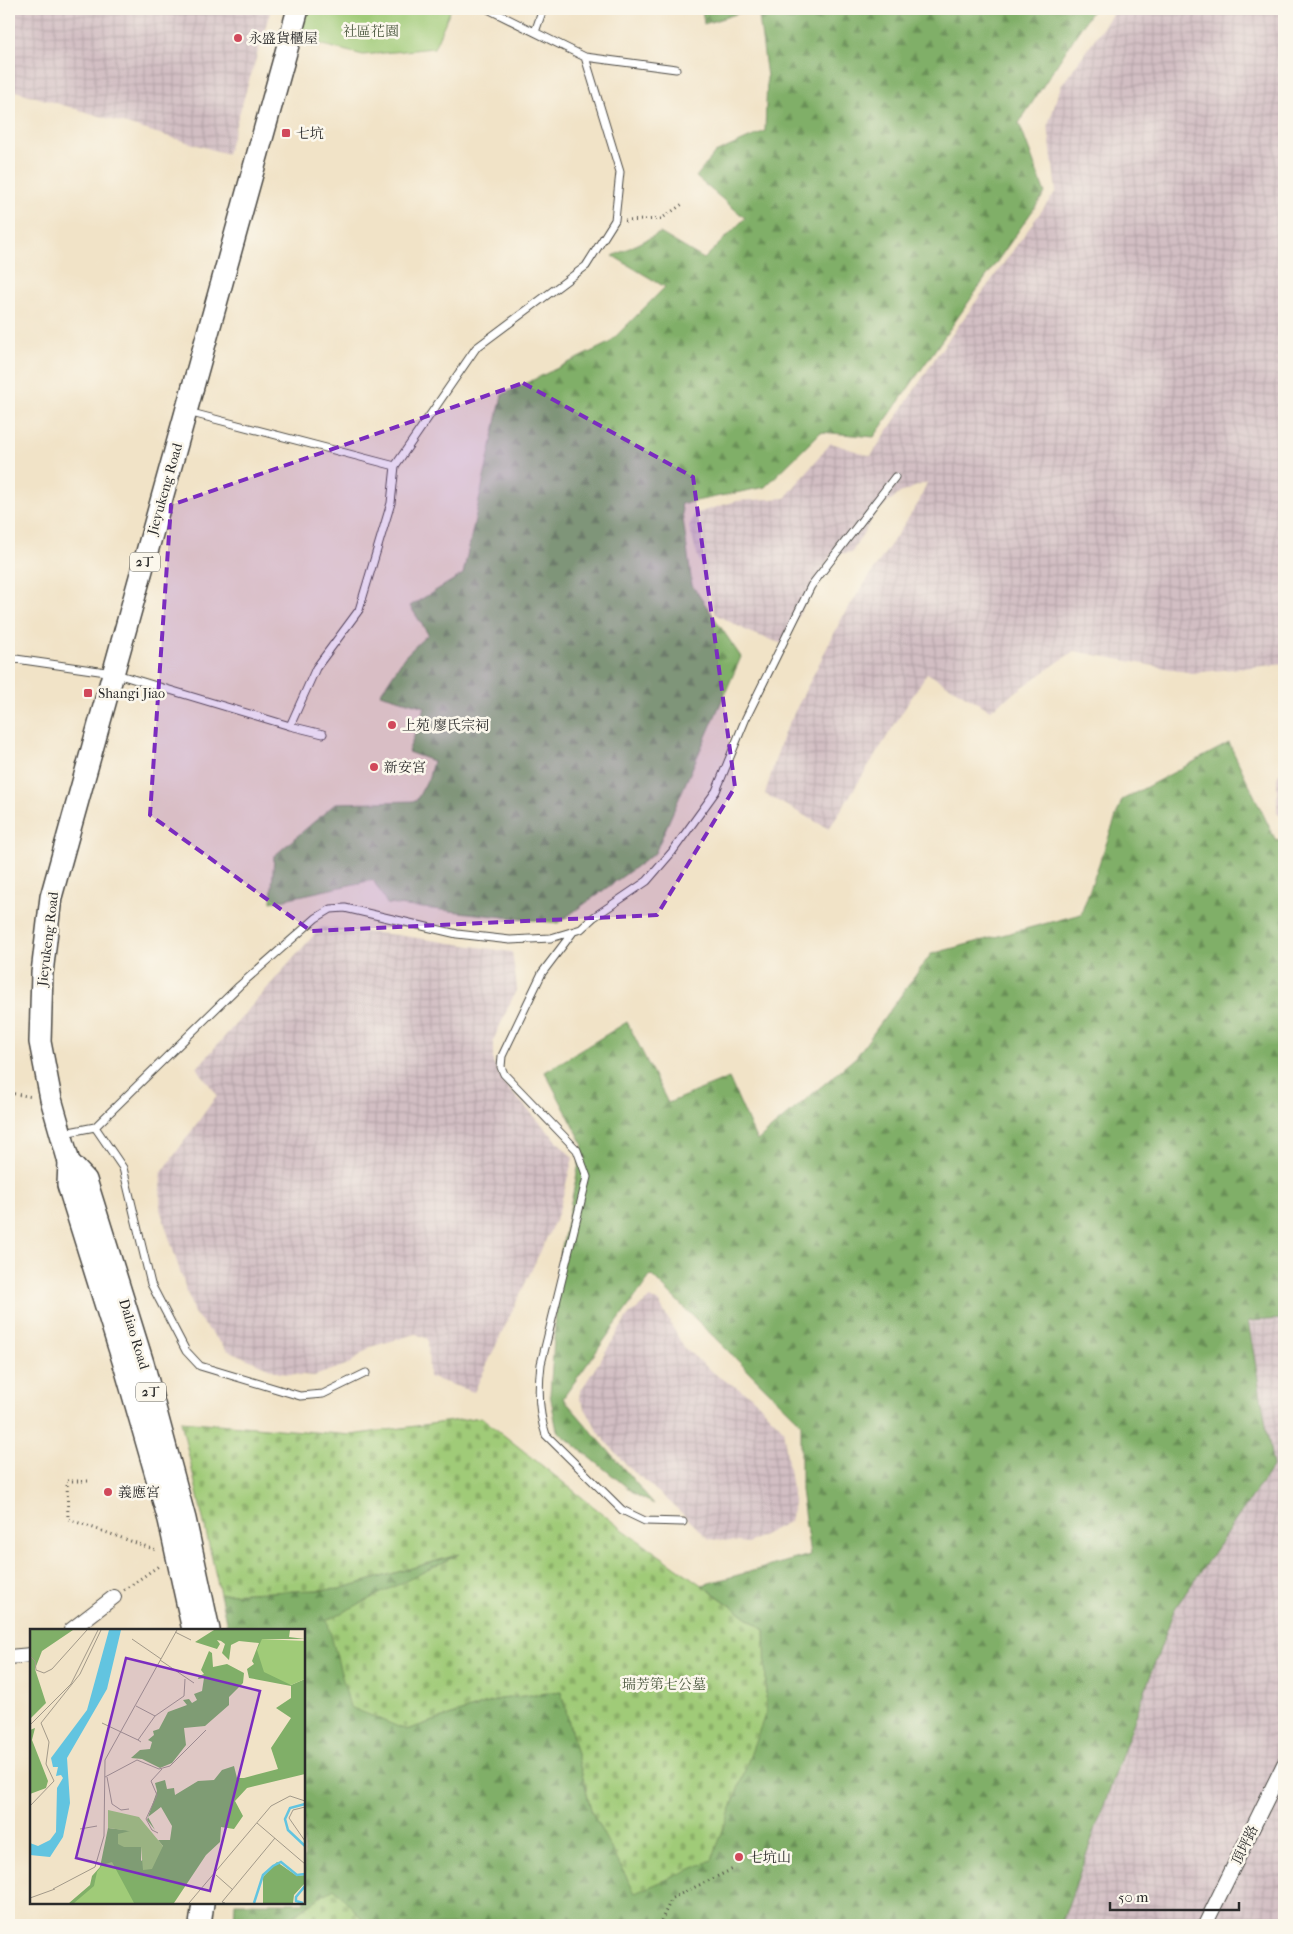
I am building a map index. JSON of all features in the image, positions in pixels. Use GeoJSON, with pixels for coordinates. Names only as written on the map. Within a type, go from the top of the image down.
{"type":"FeatureCollection","features":[{"type":"Feature","properties":{"kind":"main road","name":"Jieyukeng Road"},"geometry":{"type":"LineString","coordinates":[[59,1127],[40,1042],[42,973],[50,906],[298,9]]}},
{"type":"Feature","properties":{"kind":"main road","name":"Daliao Road"},"geometry":{"type":"LineString","coordinates":[[59,1127],[69,1162],[68,1185],[125,1367],[169,1520],[193,1629]]}},
{"type":"Feature","properties":{"kind":"main road","name":"Daliao Road"},"geometry":{"type":"LineString","coordinates":[[69,1162],[86,1180],[143,1363],[185,1519],[209,1629]]}},
{"type":"Feature","properties":{"kind":"main road"},"geometry":{"type":"LineString","coordinates":[[200,1925],[203,1904]]}},
{"type":"Feature","properties":{"kind":"main road"},"geometry":{"type":"LineString","coordinates":[[215,1925],[217,1904]]}},
{"type":"Feature","properties":{"kind":"street"},"geometry":{"type":"LineString","coordinates":[[72,1629],[114,1597]]}},
{"type":"Feature","properties":{"kind":"street"},"geometry":{"type":"LineString","coordinates":[[9,1657],[30,1655]]}},
{"type":"Feature","properties":{"kind":"street","name":"頂坪路"},"geometry":{"type":"LineString","coordinates":[[1205,1925],[1284,1764]]}},
{"type":"Feature","properties":{"kind":"lane"},"geometry":{"type":"LineString","coordinates":[[488,9],[585,57],[676,70]]}},
{"type":"Feature","properties":{"kind":"lane"},"geometry":{"type":"LineString","coordinates":[[535,32],[544,9]]}},
{"type":"Feature","properties":{"kind":"lane"},"geometry":{"type":"LineString","coordinates":[[290,726],[316,668],[359,610],[391,503],[395,466],[476,348],[586,266],[615,220],[620,172],[585,57]]}},
{"type":"Feature","properties":{"kind":"lane"},"geometry":{"type":"LineString","coordinates":[[187,412],[395,466]]}},
{"type":"Feature","properties":{"kind":"lane"},"geometry":{"type":"LineString","coordinates":[[59,1127],[95,1127],[239,986],[316,918],[331,909],[345,908],[456,934],[510,940],[551,938],[581,929],[594,917],[647,881],[672,852],[716,791],[746,718],[811,586],[894,477]]}},
{"type":"Feature","properties":{"kind":"lane"},"geometry":{"type":"LineString","coordinates":[[9,658],[113,673],[290,726],[323,734]]}},
{"type":"Feature","properties":{"kind":"lane"},"geometry":{"type":"LineString","coordinates":[[574,931],[542,973],[502,1056],[501,1067],[504,1074],[577,1150],[588,1177],[541,1364],[539,1384],[542,1423],[546,1436],[622,1510],[645,1521],[683,1522]]}},
{"type":"Feature","properties":{"kind":"lane"},"geometry":{"type":"LineString","coordinates":[[95,1127],[123,1168],[152,1284],[157,1297],[186,1351],[200,1366],[300,1396],[322,1394],[366,1373]]}},
{"type":"Feature","properties":{"kind":"path"},"geometry":{"type":"LineString","coordinates":[[615,220],[635,222],[661,219],[684,203]]}},
{"type":"Feature","properties":{"kind":"path"},"geometry":{"type":"LineString","coordinates":[[88,1481],[67,1481],[68,1519],[164,1553]]}},
{"type":"Feature","properties":{"kind":"path"},"geometry":{"type":"LineString","coordinates":[[114,1597],[166,1561]]}},
{"type":"Feature","properties":{"kind":"path"},"geometry":{"type":"LineString","coordinates":[[659,1925],[672,1898],[733,1869]]}},
{"type":"Feature","properties":{"kind":"highlighted area"},"geometry":{"type":"Polygon","coordinates":[[[523,383],[693,477],[735,787],[657,915],[311,931],[150,815],[171,505],[523,383]]]}},
{"type":"Feature","properties":{"kind":"shaded area"},"geometry":{"type":"Polygon","coordinates":[[[17,9],[271,9],[227,154],[9,89],[9,70],[17,9]]]}},
{"type":"Feature","properties":{"kind":"shaded area"},"geometry":{"type":"Polygon","coordinates":[[[1116,9],[1284,9],[1284,664],[1192,673],[1074,651],[990,710],[927,673],[829,829],[765,794],[783,735],[843,616],[919,502],[927,482],[900,493],[876,512],[852,552],[831,555],[783,644],[751,633],[715,614],[689,527],[694,514],[736,501],[785,498],[831,443],[871,456],[938,354],[1056,191],[1048,125],[1061,86],[1116,9]]]}},
{"type":"Feature","properties":{"kind":"shaded area"},"geometry":{"type":"Polygon","coordinates":[[[1284,764],[1284,820],[1277,812],[1277,778],[1284,764]]]}},
{"type":"Feature","properties":{"kind":"shaded area"},"geometry":{"type":"Polygon","coordinates":[[[321,927],[397,935],[512,952],[517,988],[493,1041],[493,1063],[505,1085],[573,1158],[558,1214],[474,1392],[429,1377],[428,1339],[416,1334],[370,1347],[349,1364],[314,1376],[280,1373],[227,1350],[194,1313],[174,1253],[160,1209],[161,1174],[217,1095],[197,1068],[321,927]]]}},
{"type":"Feature","properties":{"kind":"shaded area"},"geometry":{"type":"Polygon","coordinates":[[[650,1298],[659,1302],[684,1348],[719,1377],[751,1396],[783,1429],[794,1503],[790,1521],[748,1543],[709,1539],[671,1503],[627,1466],[601,1436],[579,1398],[580,1392],[628,1316],[650,1298]]]}},
{"type":"Feature","properties":{"kind":"shaded area"},"geometry":{"type":"Polygon","coordinates":[[[1284,1319],[1284,1925],[1061,1925],[1174,1610],[1273,1466],[1248,1320],[1284,1319]]]}},
{"type":"Feature","properties":{"kind":"green space","name":"社區花園"},"geometry":{"type":"Polygon","coordinates":[[[298,9],[451,9],[434,48],[363,55],[290,37],[298,9]]]}},
{"type":"Feature","properties":{"kind":"green space"},"geometry":{"type":"Polygon","coordinates":[[[702,9],[752,9],[704,24],[702,9]]]}},
{"type":"Feature","properties":{"kind":"green space"},"geometry":{"type":"Polygon","coordinates":[[[758,9],[1093,9],[1019,123],[1045,193],[874,437],[821,432],[765,487],[681,504],[692,585],[741,657],[655,853],[558,923],[387,904],[373,880],[271,902],[274,856],[336,803],[416,801],[429,777],[433,761],[408,752],[425,707],[380,694],[405,656],[428,634],[410,606],[463,574],[502,395],[609,343],[665,287],[613,256],[660,233],[704,259],[745,218],[696,177],[715,153],[765,131],[767,77],[758,9]]]}},
{"type":"Feature","properties":{"kind":"green space"},"geometry":{"type":"Polygon","coordinates":[[[1229,743],[1276,841],[1284,839],[1284,1319],[1248,1321],[1273,1466],[1174,1610],[1061,1925],[234,1925],[235,1904],[305,1904],[305,1629],[228,1629],[220,1594],[339,1589],[464,1553],[406,1730],[500,1699],[561,1691],[592,1813],[766,1712],[765,1630],[702,1585],[810,1555],[801,1490],[801,1423],[651,1275],[563,1398],[654,1504],[638,1496],[557,1431],[550,1394],[560,1257],[583,1144],[545,1072],[627,1022],[668,1103],[729,1078],[757,1141],[856,1057],[931,954],[1081,914],[1122,800],[1229,743]]]}},
{"type":"Feature","properties":{"kind":"green space","name":"瑞芳第七公墓"},"geometry":{"type":"Polygon","coordinates":[[[481,1417],[618,1526],[765,1630],[766,1712],[712,1860],[635,1893],[592,1813],[561,1691],[500,1699],[406,1730],[350,1707],[327,1620],[460,1554],[339,1589],[220,1594],[181,1421],[351,1435],[481,1417]]]}},
{"type":"Feature","properties":{"kind":"green space"},"geometry":{"type":"Polygon","coordinates":[[[334,1888],[368,1925],[279,1925],[334,1888]]]}},
{"type":"Feature","properties":{"kind":"place","name":"永盛貨櫃屋"},"geometry":{"type":"Point","coordinates":[238,38]}},
{"type":"Feature","properties":{"kind":"place","name":"七坑"},"geometry":{"type":"Point","coordinates":[286,133]}},
{"type":"Feature","properties":{"kind":"place","name":"Shangi Jiao"},"geometry":{"type":"Point","coordinates":[88,693]}},
{"type":"Feature","properties":{"kind":"place","name":"上苑 廖氏宗祠"},"geometry":{"type":"Point","coordinates":[392,725]}},
{"type":"Feature","properties":{"kind":"place","name":"新安宮"},"geometry":{"type":"Point","coordinates":[374,767]}},
{"type":"Feature","properties":{"kind":"place","name":"義應宮"},"geometry":{"type":"Point","coordinates":[108,1492]}},
{"type":"Feature","properties":{"kind":"place","name":"七坑山"},"geometry":{"type":"Point","coordinates":[739,1857]}}]}
